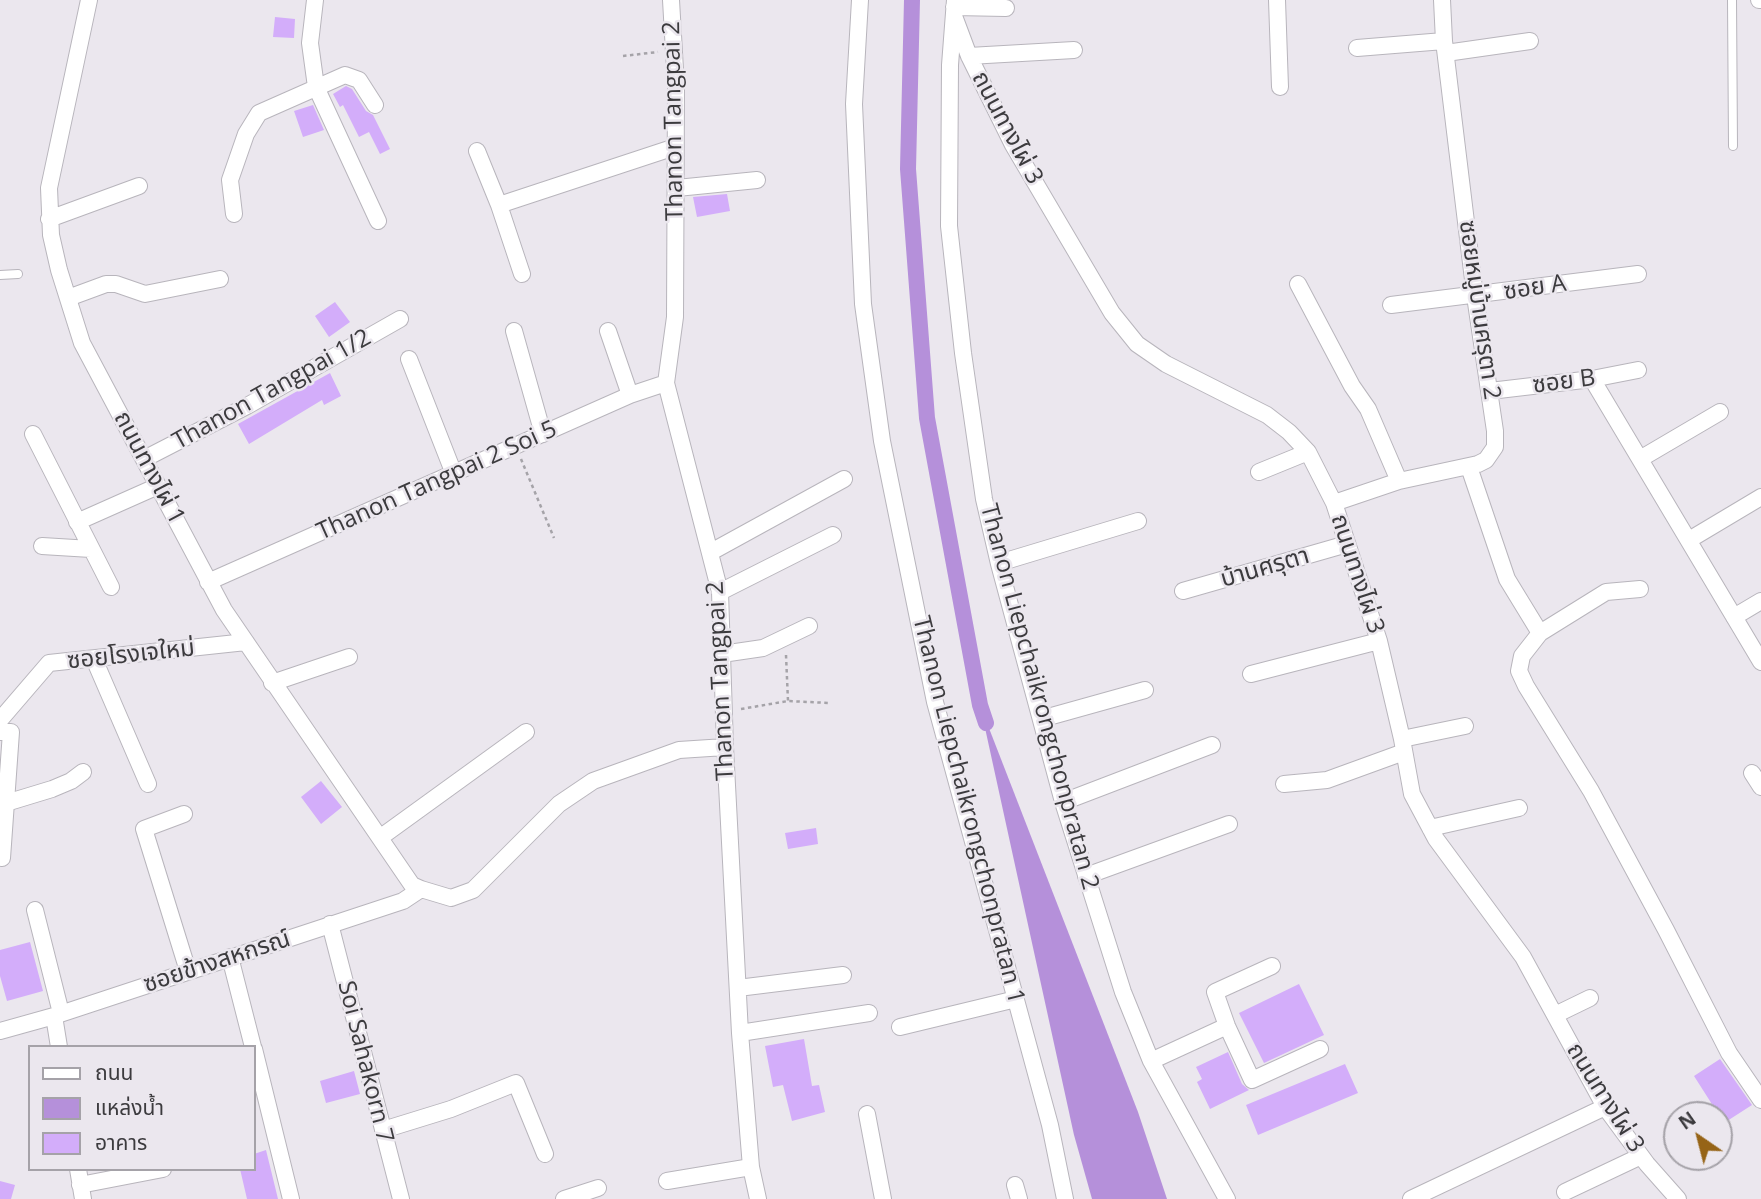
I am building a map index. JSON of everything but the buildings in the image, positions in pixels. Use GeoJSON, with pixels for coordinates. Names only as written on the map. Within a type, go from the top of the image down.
{"type":"FeatureCollection","features":[{"type":"Feature","properties":{"kind":"street","name":"ถนนทางไผ่ 1"},"geometry":{"type":"LineString","coordinates":[[89,0],[49,188],[49,219],[59,270],[82,342],[208,582],[272,683],[417,887]]}},
{"type":"Feature","properties":{"kind":"street"},"geometry":{"type":"LineString","coordinates":[[315,0],[310,43],[316,87],[378,221]]}},
{"type":"Feature","properties":{"kind":"street","name":"Thanon Tangpai 2"},"geometry":{"type":"LineString","coordinates":[[671,0],[675,49],[677,188],[675,317],[666,383],[720,592],[723,712],[740,1032],[751,1167],[758,1199]]}},
{"type":"Feature","properties":{"kind":"street","name":"Thanon Liepchaikrongchonpratan 1"},"geometry":{"type":"LineString","coordinates":[[860,0],[854,104],[856,157],[863,304],[881,441],[935,702],[1050,1125],[1065,1199]]}},
{"type":"Feature","properties":{"kind":"street"},"geometry":{"type":"LineString","coordinates":[[1277,0],[1280,87]]}},
{"type":"Feature","properties":{"kind":"street","name":"ซอยหมู่บ้านศรุตา 2"},"geometry":{"type":"LineString","coordinates":[[1334,503],[1399,481],[1469,467],[1486,460],[1495,447],[1445,47],[1442,0]]}},
{"type":"Feature","properties":{"kind":"street"},"geometry":{"type":"LineString","coordinates":[[954,7],[1006,8]]}},
{"type":"Feature","properties":{"kind":"street","name":"ถนนทางไผ่ 3"},"geometry":{"type":"LineString","coordinates":[[954,7],[969,56],[1013,145],[1112,313],[1137,344],[1166,365],[1242,400],[1289,432],[1308,452],[1334,503],[1379,641],[1412,794],[1430,828],[1524,957],[1605,1107],[1641,1156],[1678,1199]]}},
{"type":"Feature","properties":{"kind":"street","name":"Thanon Liepchaikrongchonpratan 2"},"geometry":{"type":"LineString","coordinates":[[954,7],[950,65],[949,226],[963,353],[984,499],[1063,802],[1123,992],[1151,1061],[1227,1199]]}},
{"type":"Feature","properties":{"kind":"street"},"geometry":{"type":"LineString","coordinates":[[1357,48],[1445,47],[1530,41]]}},
{"type":"Feature","properties":{"kind":"street"},"geometry":{"type":"LineString","coordinates":[[969,56],[1074,50]]}},
{"type":"Feature","properties":{"kind":"street"},"geometry":{"type":"LineString","coordinates":[[234,214],[230,180],[246,134],[260,113],[345,75],[352,76],[364,86],[375,105]]}},
{"type":"Feature","properties":{"kind":"street"},"geometry":{"type":"LineString","coordinates":[[499,205],[675,147]]}},
{"type":"Feature","properties":{"kind":"street"},"geometry":{"type":"LineString","coordinates":[[477,151],[499,205],[522,274]]}},
{"type":"Feature","properties":{"kind":"street"},"geometry":{"type":"LineString","coordinates":[[677,188],[757,180]]}},
{"type":"Feature","properties":{"kind":"street"},"geometry":{"type":"LineString","coordinates":[[49,219],[139,186]]}},
{"type":"Feature","properties":{"kind":"street","name":"ซอย A"},"geometry":{"type":"LineString","coordinates":[[1391,305],[1638,274]]}},
{"type":"Feature","properties":{"kind":"street"},"geometry":{"type":"LineString","coordinates":[[68,298],[106,284],[116,284],[145,294],[220,279]]}},
{"type":"Feature","properties":{"kind":"street"},"geometry":{"type":"LineString","coordinates":[[1298,284],[1367,409],[1399,481]]}},
{"type":"Feature","properties":{"kind":"street","name":"Thanon Tangpai 1/2"},"geometry":{"type":"LineString","coordinates":[[144,459],[247,406],[400,319]]}},
{"type":"Feature","properties":{"kind":"street"},"geometry":{"type":"LineString","coordinates":[[514,331],[543,434]]}},
{"type":"Feature","properties":{"kind":"street"},"geometry":{"type":"LineString","coordinates":[[608,331],[630,395]]}},
{"type":"Feature","properties":{"kind":"street"},"geometry":{"type":"LineString","coordinates":[[409,359],[454,474]]}},
{"type":"Feature","properties":{"kind":"street","name":"ซอย B"},"geometry":{"type":"LineString","coordinates":[[1490,391],[1592,379],[1638,370]]}},
{"type":"Feature","properties":{"kind":"street"},"geometry":{"type":"LineString","coordinates":[[1592,379],[1761,662]]}},
{"type":"Feature","properties":{"kind":"street","name":"Thanon Tangpai 2 Soi 5"},"geometry":{"type":"LineString","coordinates":[[208,582],[630,395],[666,383]]}},
{"type":"Feature","properties":{"kind":"street"},"geometry":{"type":"LineString","coordinates":[[1640,459],[1720,412]]}},
{"type":"Feature","properties":{"kind":"street"},"geometry":{"type":"LineString","coordinates":[[33,434],[111,587]]}},
{"type":"Feature","properties":{"kind":"street"},"geometry":{"type":"LineString","coordinates":[[1259,471],[1308,452]]}},
{"type":"Feature","properties":{"kind":"street"},"geometry":{"type":"LineString","coordinates":[[1469,467],[1507,579],[1539,633]]}},
{"type":"Feature","properties":{"kind":"street"},"geometry":{"type":"LineString","coordinates":[[711,552],[844,479]]}},
{"type":"Feature","properties":{"kind":"street"},"geometry":{"type":"LineString","coordinates":[[77,522],[158,486]]}},
{"type":"Feature","properties":{"kind":"street"},"geometry":{"type":"LineString","coordinates":[[1689,540],[1761,497]]}},
{"type":"Feature","properties":{"kind":"street"},"geometry":{"type":"LineString","coordinates":[[999,563],[1138,521]]}},
{"type":"Feature","properties":{"kind":"street"},"geometry":{"type":"LineString","coordinates":[[720,592],[833,535]]}},
{"type":"Feature","properties":{"kind":"street","name":"บ้านศรุตา"},"geometry":{"type":"LineString","coordinates":[[1183,591],[1347,544]]}},
{"type":"Feature","properties":{"kind":"street"},"geometry":{"type":"LineString","coordinates":[[42,546],[91,549]]}},
{"type":"Feature","properties":{"kind":"street"},"geometry":{"type":"LineString","coordinates":[[1640,589],[1606,592],[1539,633],[1522,656],[1520,671],[1526,686],[1591,791],[1726,1046],[1761,1100]]}},
{"type":"Feature","properties":{"kind":"street"},"geometry":{"type":"LineString","coordinates":[[1734,617],[1761,601]]}},
{"type":"Feature","properties":{"kind":"street"},"geometry":{"type":"LineString","coordinates":[[722,653],[763,648],[809,626]]}},
{"type":"Feature","properties":{"kind":"street"},"geometry":{"type":"LineString","coordinates":[[1251,674],[1379,641]]}},
{"type":"Feature","properties":{"kind":"street","name":"ซอยโรงเจใหม่"},"geometry":{"type":"LineString","coordinates":[[0,720],[48,663],[246,642]]}},
{"type":"Feature","properties":{"kind":"street"},"geometry":{"type":"LineString","coordinates":[[272,683],[349,657]]}},
{"type":"Feature","properties":{"kind":"street"},"geometry":{"type":"LineString","coordinates":[[93,659],[148,784]]}},
{"type":"Feature","properties":{"kind":"street"},"geometry":{"type":"LineString","coordinates":[[1041,719],[1145,690]]}},
{"type":"Feature","properties":{"kind":"street"},"geometry":{"type":"LineString","coordinates":[[1284,784],[1327,780],[1403,746],[1465,726]]}},
{"type":"Feature","properties":{"kind":"street"},"geometry":{"type":"LineString","coordinates":[[0,732],[11,732],[2,858]]}},
{"type":"Feature","properties":{"kind":"street"},"geometry":{"type":"LineString","coordinates":[[380,836],[526,732]]}},
{"type":"Feature","properties":{"kind":"street"},"geometry":{"type":"LineString","coordinates":[[1063,802],[1212,745]]}},
{"type":"Feature","properties":{"kind":"street"},"geometry":{"type":"LineString","coordinates":[[417,887],[451,898],[473,890],[559,804],[593,781],[678,750],[725,747]]}},
{"type":"Feature","properties":{"kind":"street"},"geometry":{"type":"LineString","coordinates":[[6,803],[52,789],[71,781],[83,772]]}},
{"type":"Feature","properties":{"kind":"street"},"geometry":{"type":"LineString","coordinates":[[1752,773],[1761,787]]}},
{"type":"Feature","properties":{"kind":"street"},"geometry":{"type":"LineString","coordinates":[[1430,828],[1519,807]]}},
{"type":"Feature","properties":{"kind":"street"},"geometry":{"type":"LineString","coordinates":[[184,814],[144,829],[188,971]]}},
{"type":"Feature","properties":{"kind":"street"},"geometry":{"type":"LineString","coordinates":[[1086,876],[1229,824]]}},
{"type":"Feature","properties":{"kind":"street","name":"ซอยข้างสหกรณ์"},"geometry":{"type":"LineString","coordinates":[[0,1031],[403,901],[417,887]]}},
{"type":"Feature","properties":{"kind":"street"},"geometry":{"type":"LineString","coordinates":[[35,910],[58,1014],[59,1045]]}},
{"type":"Feature","properties":{"kind":"street","name":"Soi Sahakorn 7"},"geometry":{"type":"LineString","coordinates":[[330,924],[401,1199]]}},
{"type":"Feature","properties":{"kind":"street"},"geometry":{"type":"LineString","coordinates":[[230,957],[252,1045]]}},
{"type":"Feature","properties":{"kind":"street"},"geometry":{"type":"LineString","coordinates":[[1272,966],[1215,992],[1227,1026],[1252,1080],[1320,1049]]}},
{"type":"Feature","properties":{"kind":"street"},"geometry":{"type":"LineString","coordinates":[[738,988],[843,975]]}},
{"type":"Feature","properties":{"kind":"street"},"geometry":{"type":"LineString","coordinates":[[1555,1015],[1590,998]]}},
{"type":"Feature","properties":{"kind":"street"},"geometry":{"type":"LineString","coordinates":[[900,1027],[1016,999]]}},
{"type":"Feature","properties":{"kind":"street"},"geometry":{"type":"LineString","coordinates":[[740,1032],[869,1013]]}},
{"type":"Feature","properties":{"kind":"street"},"geometry":{"type":"LineString","coordinates":[[1151,1061],[1227,1026]]}},
{"type":"Feature","properties":{"kind":"street"},"geometry":{"type":"LineString","coordinates":[[256,1060],[291,1199]]}},
{"type":"Feature","properties":{"kind":"street"},"geometry":{"type":"LineString","coordinates":[[383,1130],[516,1083],[545,1154]]}},
{"type":"Feature","properties":{"kind":"street"},"geometry":{"type":"LineString","coordinates":[[1412,1199],[1605,1107]]}},
{"type":"Feature","properties":{"kind":"street"},"geometry":{"type":"LineString","coordinates":[[867,1114],[883,1199]]}},
{"type":"Feature","properties":{"kind":"street"},"geometry":{"type":"LineString","coordinates":[[1565,1192],[1641,1156]]}},
{"type":"Feature","properties":{"kind":"street"},"geometry":{"type":"LineString","coordinates":[[667,1181],[751,1167]]}},
{"type":"Feature","properties":{"kind":"street"},"geometry":{"type":"LineString","coordinates":[[80,1184],[152,1171]]}},
{"type":"Feature","properties":{"kind":"street"},"geometry":{"type":"LineString","coordinates":[[564,1199],[598,1188]]}},
{"type":"Feature","properties":{"kind":"lane"},"geometry":{"type":"LineString","coordinates":[[1732,0],[1733,146]]}},
{"type":"Feature","properties":{"kind":"lane"},"geometry":{"type":"LineString","coordinates":[[0,275],[18,274]]}},
{"type":"Feature","properties":{"kind":"path"},"geometry":{"type":"LineString","coordinates":[[623,56],[675,49]]}},
{"type":"Feature","properties":{"kind":"path"},"geometry":{"type":"LineString","coordinates":[[516,446],[554,538]]}},
{"type":"Feature","properties":{"kind":"path"},"geometry":{"type":"LineString","coordinates":[[785,638],[788,701]]}},
{"type":"Feature","properties":{"kind":"path"},"geometry":{"type":"LineString","coordinates":[[723,712],[788,701],[830,703]]}},
{"type":"Feature","properties":{"kind":"water"},"geometry":{"type":"Polygon","coordinates":[[[980,705],[1138,1112],[1167,1199],[1092,1199],[1074,1135],[980,705]]]}},
{"type":"Feature","properties":{"kind":"waterway"},"geometry":{"type":"LineString","coordinates":[[912,0],[908,169],[927,418],[980,705],[986,723]]}}]}
